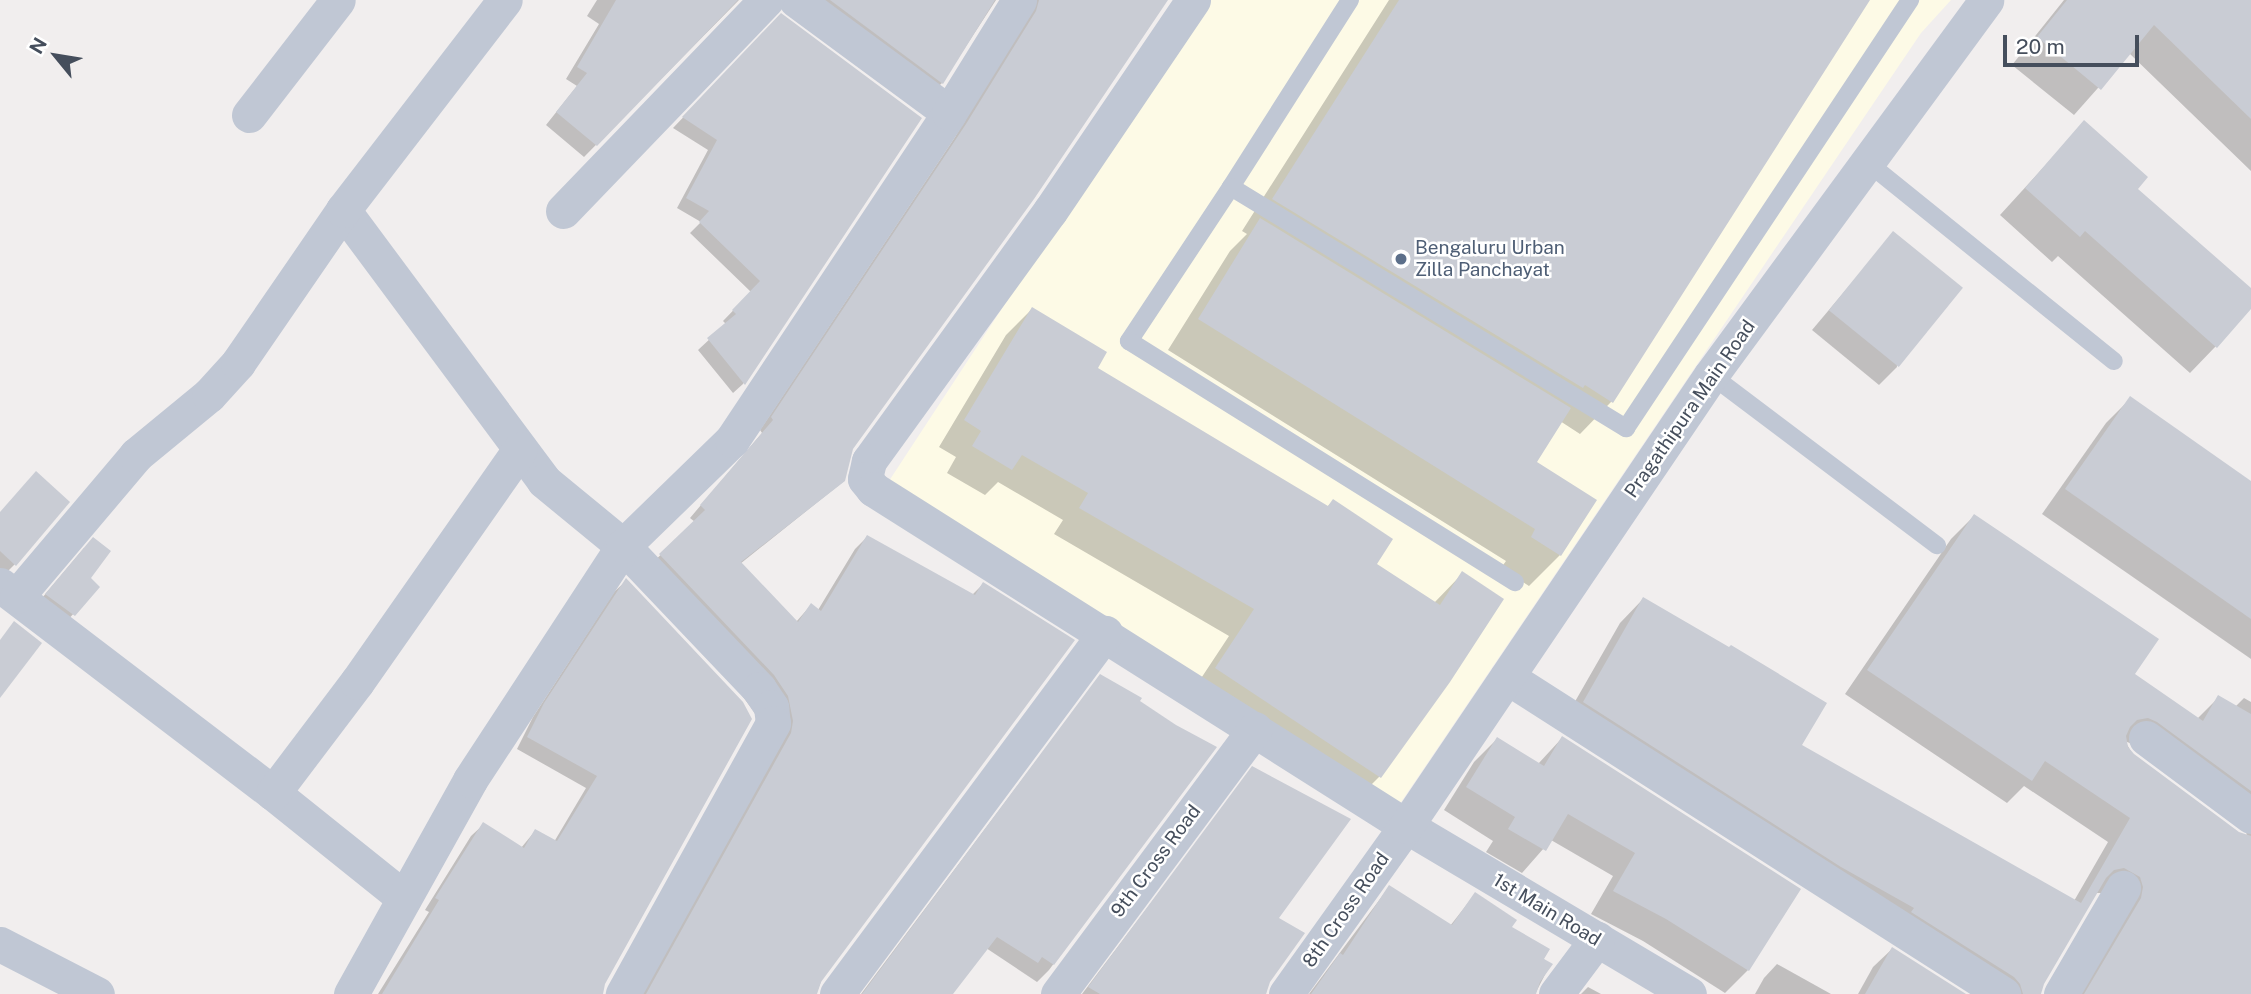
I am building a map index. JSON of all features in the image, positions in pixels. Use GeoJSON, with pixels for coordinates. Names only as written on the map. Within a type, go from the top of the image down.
{"type":"FeatureCollection","features":[{"type":"Feature","properties":{"kind":"street"},"geometry":{"type":"LineString","coordinates":[[249,115],[338,0]]}},
{"type":"Feature","properties":{"kind":"street"},"geometry":{"type":"LineString","coordinates":[[404,898],[273,793],[9,590],[136,454],[209,395],[238,363],[343,210],[505,0]]}},
{"type":"Feature","properties":{"kind":"street"},"geometry":{"type":"LineString","coordinates":[[563,211],[766,0]]}},
{"type":"Feature","properties":{"kind":"street"},"geometry":{"type":"LineString","coordinates":[[796,0],[949,113]]}},
{"type":"Feature","properties":{"kind":"street"},"geometry":{"type":"LineString","coordinates":[[351,994],[470,780],[623,547],[732,440],[949,113],[1019,0]]}},
{"type":"Feature","properties":{"kind":"street","name":"Pragathipura Main Road"},"geometry":{"type":"LineString","coordinates":[[1406,826],[1711,375],[1986,0]]}},
{"type":"Feature","properties":{"kind":"street","name":"1st Main Road"},"geometry":{"type":"LineString","coordinates":[[1189,2],[1050,211],[869,461],[865,479],[873,489],[1105,633],[1406,826],[1689,994]]}},
{"type":"Feature","properties":{"kind":"street"},"geometry":{"type":"LineString","coordinates":[[343,210],[544,481],[623,547],[759,689],[774,716],[773,723],[623,994]]}},
{"type":"Feature","properties":{"kind":"street"},"geometry":{"type":"LineString","coordinates":[[273,793],[357,682],[520,449]]}},
{"type":"Feature","properties":{"kind":"street"},"geometry":{"type":"LineString","coordinates":[[837,994],[1105,633]]}},
{"type":"Feature","properties":{"kind":"street"},"geometry":{"type":"LineString","coordinates":[[1507,677],[2003,994]]}},
{"type":"Feature","properties":{"kind":"street","name":"9th Cross Road"},"geometry":{"type":"LineString","coordinates":[[1058,994],[1255,729]]}},
{"type":"Feature","properties":{"kind":"street"},"geometry":{"type":"LineString","coordinates":[[2146,738],[2251,816]]}},
{"type":"Feature","properties":{"kind":"street","name":"8th Cross Road"},"geometry":{"type":"LineString","coordinates":[[1286,994],[1406,826]]}},
{"type":"Feature","properties":{"kind":"street"},"geometry":{"type":"LineString","coordinates":[[2061,994],[2123,888]]}},
{"type":"Feature","properties":{"kind":"street"},"geometry":{"type":"LineString","coordinates":[[1556,994],[1597,939]]}},
{"type":"Feature","properties":{"kind":"street"},"geometry":{"type":"LineString","coordinates":[[0,944],[97,994]]}},
{"type":"Feature","properties":{"kind":"lane"},"geometry":{"type":"LineString","coordinates":[[1350,0],[1129,341],[1515,582]]}},
{"type":"Feature","properties":{"kind":"lane"},"geometry":{"type":"LineString","coordinates":[[1231,187],[1626,428],[1910,0]]}},
{"type":"Feature","properties":{"kind":"lane"},"geometry":{"type":"LineString","coordinates":[[1867,162],[2114,361]]}},
{"type":"Feature","properties":{"kind":"lane"},"geometry":{"type":"LineString","coordinates":[[1711,375],[1937,545]]}},
{"type":"Feature","properties":{"kind":"shaded area","name":"Bengaluru Urban Zilla Panchayat"},"geometry":{"type":"Polygon","coordinates":[[[1204,0],[1951,0],[1921,33],[1395,811],[887,484],[1204,0]]]}},
{"type":"Feature","properties":{"kind":"building"},"geometry":{"type":"Polygon","coordinates":[[[616,0],[738,0],[597,146],[556,112],[587,73],[577,67],[616,0]]]}},
{"type":"Feature","properties":{"kind":"building"},"geometry":{"type":"Polygon","coordinates":[[[830,0],[995,0],[943,84],[830,0]]]}},
{"type":"Feature","properties":{"kind":"building"},"geometry":{"type":"Polygon","coordinates":[[[1039,0],[1168,0],[1034,199],[853,449],[845,481],[741,562],[798,622],[811,603],[821,611],[867,535],[975,595],[983,582],[1075,640],[821,982],[817,994],[646,994],[791,733],[793,721],[788,696],[774,675],[659,554],[705,510],[700,505],[773,420],[771,417],[966,124],[1036,11],[1039,0]]]}},
{"type":"Feature","properties":{"kind":"building"},"geometry":{"type":"Polygon","coordinates":[[[1399,0],[1870,0],[1613,403],[1585,385],[1583,388],[1272,199],[1399,0]]]}},
{"type":"Feature","properties":{"kind":"building"},"geometry":{"type":"Polygon","coordinates":[[[2067,0],[2251,0],[2251,119],[2154,25],[2101,90],[2037,37],[2067,0]]]}},
{"type":"Feature","properties":{"kind":"building"},"geometry":{"type":"Polygon","coordinates":[[[781,13],[922,118],[745,385],[707,338],[736,314],[732,310],[760,281],[699,222],[709,211],[686,198],[717,140],[682,117],[781,13]]]}},
{"type":"Feature","properties":{"kind":"building"},"geometry":{"type":"Polygon","coordinates":[[[2084,120],[2148,177],[2138,189],[2251,288],[2251,309],[2217,348],[2085,231],[2080,237],[2025,188],[2084,120]]]}},
{"type":"Feature","properties":{"kind":"building"},"geometry":{"type":"Polygon","coordinates":[[[1260,218],[1571,408],[1537,462],[1597,500],[1561,556],[1531,537],[1535,529],[1198,319],[1260,218]]]}},
{"type":"Feature","properties":{"kind":"building"},"geometry":{"type":"Polygon","coordinates":[[[1893,231],[1963,288],[1899,367],[1829,310],[1893,231]]]}},
{"type":"Feature","properties":{"kind":"building"},"geometry":{"type":"Polygon","coordinates":[[[1032,307],[1107,352],[1098,368],[1328,506],[1333,499],[1393,539],[1377,564],[1440,605],[1462,571],[1504,599],[1450,682],[1381,778],[1215,668],[1254,609],[1079,508],[1088,493],[1022,455],[1012,470],[972,446],[981,431],[964,420],[1032,307]]]}},
{"type":"Feature","properties":{"kind":"building"},"geometry":{"type":"Polygon","coordinates":[[[2130,396],[2251,481],[2251,619],[2065,489],[2130,396]]]}},
{"type":"Feature","properties":{"kind":"building"},"geometry":{"type":"Polygon","coordinates":[[[36,471],[70,502],[16,566],[0,551],[0,512],[36,471]]]}},
{"type":"Feature","properties":{"kind":"building"},"geometry":{"type":"Polygon","coordinates":[[[1974,514],[2159,639],[2135,674],[2203,721],[2218,695],[2251,714],[2251,791],[2148,718],[2137,720],[2126,736],[2128,747],[2134,754],[2239,832],[2251,836],[2251,994],[2084,994],[2141,898],[2143,887],[2140,877],[2124,868],[2114,870],[2106,878],[2044,984],[2041,994],[2023,994],[2014,977],[1911,912],[1914,908],[1841,867],[1583,702],[1643,597],[1729,647],[1731,645],[1827,703],[1802,745],[2081,903],[2130,818],[2045,761],[2032,781],[1867,670],[1974,514]]]}},
{"type":"Feature","properties":{"kind":"building"},"geometry":{"type":"Polygon","coordinates":[[[93,537],[111,551],[91,578],[100,587],[75,616],[45,594],[93,537]]]}},
{"type":"Feature","properties":{"kind":"building"},"geometry":{"type":"Polygon","coordinates":[[[626,578],[743,702],[752,719],[605,984],[603,994],[382,994],[439,900],[435,898],[483,822],[524,848],[535,829],[557,841],[597,776],[527,737],[544,703],[626,578]]]}},
{"type":"Feature","properties":{"kind":"building"},"geometry":{"type":"Polygon","coordinates":[[[14,621],[42,643],[0,698],[0,640],[14,621]]]}},
{"type":"Feature","properties":{"kind":"building"},"geometry":{"type":"Polygon","coordinates":[[[1100,674],[1142,698],[1140,701],[1176,725],[1217,747],[1054,965],[1042,957],[1038,963],[997,937],[953,994],[862,994],[1100,674]]]}},
{"type":"Feature","properties":{"kind":"building"},"geometry":{"type":"Polygon","coordinates":[[[1562,736],[1801,889],[1749,971],[1666,919],[1613,891],[1635,853],[1568,814],[1546,851],[1508,829],[1515,817],[1466,787],[1497,737],[1544,766],[1562,736]]]}},
{"type":"Feature","properties":{"kind":"building"},"geometry":{"type":"Polygon","coordinates":[[[1252,766],[1351,819],[1279,918],[1305,933],[1270,982],[1266,994],[1100,994],[1088,987],[1252,766]]]}},
{"type":"Feature","properties":{"kind":"building"},"geometry":{"type":"Polygon","coordinates":[[[1389,885],[1452,925],[1475,892],[1517,920],[1512,927],[1550,949],[1544,959],[1553,964],[1540,982],[1536,994],[1311,994],[1340,953],[1343,955],[1389,885]]]}},
{"type":"Feature","properties":{"kind":"building"},"geometry":{"type":"Polygon","coordinates":[[[1892,947],[1966,994],[1865,994],[1892,947]]]}},
{"type":"Feature","properties":{"kind":"place","name":"Bengaluru Urban Zilla Panchayat"},"geometry":{"type":"Point","coordinates":[1401,259]}}]}
